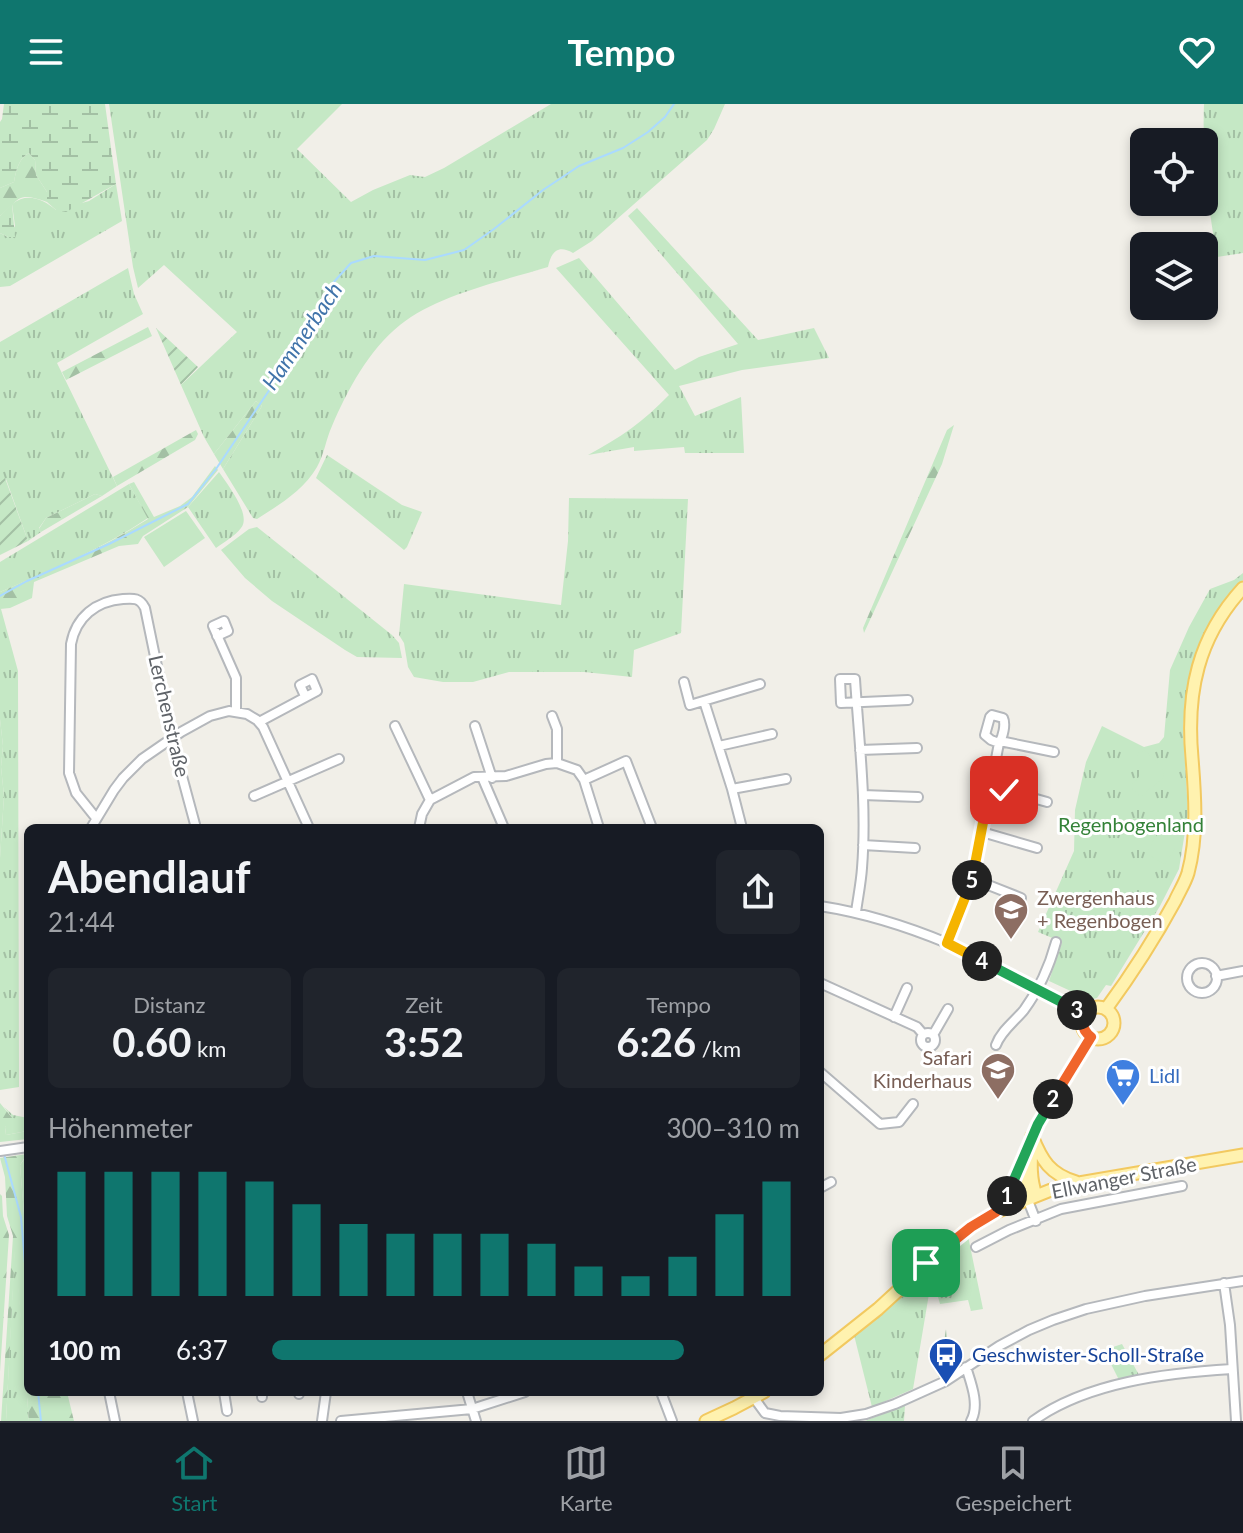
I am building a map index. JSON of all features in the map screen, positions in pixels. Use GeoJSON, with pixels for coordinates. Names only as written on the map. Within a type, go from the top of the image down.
{"type":"FeatureCollection","features":[{"type":"Feature","properties":{"kind":"main road"},"geometry":{"type":"LineString","coordinates":[[1106,1009],[1161,926],[1188,875],[1195,814],[1190,729],[1192,694],[1208,639],[1227,605],[1243,588]]}},
{"type":"Feature","properties":{"kind":"main road"},"geometry":{"type":"LineString","coordinates":[[1092,1008],[1106,1009],[1114,1021],[1112,1030],[1105,1037],[1091,1037],[1084,1029],[1085,1014],[1092,1008]]}},
{"type":"Feature","properties":{"kind":"main road"},"geometry":{"type":"LineString","coordinates":[[996,1212],[1007,1196],[1038,1124],[1091,1037]]}},
{"type":"Feature","properties":{"kind":"main road"},"geometry":{"type":"LineString","coordinates":[[1032,1136],[1050,1168],[1061,1178],[1079,1183]]}},
{"type":"Feature","properties":{"kind":"main road"},"geometry":{"type":"LineString","coordinates":[[1032,1136],[1032,1197]]}},
{"type":"Feature","properties":{"kind":"main road"},"geometry":{"type":"LineString","coordinates":[[1025,1154],[1021,1168],[1022,1186],[1032,1197]]}},
{"type":"Feature","properties":{"kind":"main road","name":"Ellwanger Straße"},"geometry":{"type":"LineString","coordinates":[[824,1352],[878,1309],[950,1243],[996,1212],[1079,1183],[1243,1155]]}},
{"type":"Feature","properties":{"kind":"main road"},"geometry":{"type":"LineString","coordinates":[[706,1421],[757,1396]]}},
{"type":"Feature","properties":{"kind":"street","name":"Lerchenstraße"},"geometry":{"type":"LineString","coordinates":[[96,818],[76,793],[69,773],[72,636],[85,615],[100,604],[136,599],[143,603],[172,739],[195,824]]}},
{"type":"Feature","properties":{"kind":"street"},"geometry":{"type":"LineString","coordinates":[[217,636],[236,678],[236,711]]}},
{"type":"Feature","properties":{"kind":"street"},"geometry":{"type":"LineString","coordinates":[[684,682],[690,705],[760,684]]}},
{"type":"Feature","properties":{"kind":"street"},"geometry":{"type":"LineString","coordinates":[[259,722],[305,696]]}},
{"type":"Feature","properties":{"kind":"street"},"geometry":{"type":"LineString","coordinates":[[856,912],[862,869],[863,795],[860,750],[850,701],[908,700]]}},
{"type":"Feature","properties":{"kind":"street"},"geometry":{"type":"LineString","coordinates":[[704,701],[741,824]]}},
{"type":"Feature","properties":{"kind":"street"},"geometry":{"type":"LineString","coordinates":[[93,824],[114,790],[142,759],[210,716],[226,711],[247,714],[259,722],[307,824]]}},
{"type":"Feature","properties":{"kind":"street"},"geometry":{"type":"LineString","coordinates":[[552,716],[557,729],[557,763]]}},
{"type":"Feature","properties":{"kind":"street"},"geometry":{"type":"LineString","coordinates":[[395,726],[430,800]]}},
{"type":"Feature","properties":{"kind":"street"},"geometry":{"type":"LineString","coordinates":[[475,726],[492,778]]}},
{"type":"Feature","properties":{"kind":"street"},"geometry":{"type":"LineString","coordinates":[[719,746],[772,734]]}},
{"type":"Feature","properties":{"kind":"street"},"geometry":{"type":"LineString","coordinates":[[947,943],[973,879],[996,740],[1054,752]]}},
{"type":"Feature","properties":{"kind":"street"},"geometry":{"type":"LineString","coordinates":[[860,750],[917,748]]}},
{"type":"Feature","properties":{"kind":"street"},"geometry":{"type":"LineString","coordinates":[[254,796],[339,759]]}},
{"type":"Feature","properties":{"kind":"street"},"geometry":{"type":"LineString","coordinates":[[584,780],[626,761],[650,824]]}},
{"type":"Feature","properties":{"kind":"street"},"geometry":{"type":"LineString","coordinates":[[420,824],[430,800],[474,777],[506,776],[557,763],[577,770],[584,780],[598,824]]}},
{"type":"Feature","properties":{"kind":"street"},"geometry":{"type":"LineString","coordinates":[[482,777],[502,824]]}},
{"type":"Feature","properties":{"kind":"street"},"geometry":{"type":"LineString","coordinates":[[732,789],[786,779]]}},
{"type":"Feature","properties":{"kind":"street"},"geometry":{"type":"LineString","coordinates":[[990,786],[1047,802]]}},
{"type":"Feature","properties":{"kind":"street"},"geometry":{"type":"LineString","coordinates":[[863,795],[918,797]]}},
{"type":"Feature","properties":{"kind":"street"},"geometry":{"type":"LineString","coordinates":[[982,832],[1037,848]]}},
{"type":"Feature","properties":{"kind":"street"},"geometry":{"type":"LineString","coordinates":[[863,845],[915,848]]}},
{"type":"Feature","properties":{"kind":"street"},"geometry":{"type":"LineString","coordinates":[[973,879],[1021,898]]}},
{"type":"Feature","properties":{"kind":"street"},"geometry":{"type":"LineString","coordinates":[[824,907],[889,921],[947,943],[1085,1014]]}},
{"type":"Feature","properties":{"kind":"street"},"geometry":{"type":"LineString","coordinates":[[996,1045],[1038,990],[1056,942]]}},
{"type":"Feature","properties":{"kind":"street"},"geometry":{"type":"LineString","coordinates":[[1216,976],[1243,971]]}},
{"type":"Feature","properties":{"kind":"street"},"geometry":{"type":"LineString","coordinates":[[824,985],[917,1027],[923,1034],[933,1035],[948,1009]]}},
{"type":"Feature","properties":{"kind":"street"},"geometry":{"type":"LineString","coordinates":[[894,1017],[907,988]]}},
{"type":"Feature","properties":{"kind":"street"},"geometry":{"type":"LineString","coordinates":[[824,1075],[880,1124],[899,1122],[913,1104]]}},
{"type":"Feature","properties":{"kind":"street"},"geometry":{"type":"LineString","coordinates":[[0,1151],[24,1148]]}},
{"type":"Feature","properties":{"kind":"street"},"geometry":{"type":"LineString","coordinates":[[824,1186],[831,1182]]}},
{"type":"Feature","properties":{"kind":"street"},"geometry":{"type":"LineString","coordinates":[[976,1247],[1061,1209],[1182,1186]]}},
{"type":"Feature","properties":{"kind":"street"},"geometry":{"type":"LineString","coordinates":[[1032,1197],[1036,1221]]}},
{"type":"Feature","properties":{"kind":"street"},"geometry":{"type":"LineString","coordinates":[[759,1396],[765,1413],[780,1416],[841,1419],[866,1414],[946,1381],[1029,1330],[1053,1320],[1145,1296],[1243,1281]]}},
{"type":"Feature","properties":{"kind":"street"},"geometry":{"type":"LineString","coordinates":[[1224,1283],[1236,1421]]}},
{"type":"Feature","properties":{"kind":"street"},"geometry":{"type":"LineString","coordinates":[[966,1367],[974,1399],[971,1421]]}},
{"type":"Feature","properties":{"kind":"street"},"geometry":{"type":"LineString","coordinates":[[1033,1421],[1092,1392],[1147,1378],[1232,1369]]}},
{"type":"Feature","properties":{"kind":"street"},"geometry":{"type":"LineString","coordinates":[[110,1396],[115,1421]]}},
{"type":"Feature","properties":{"kind":"street"},"geometry":{"type":"LineString","coordinates":[[188,1396],[193,1421]]}},
{"type":"Feature","properties":{"kind":"street"},"geometry":{"type":"LineString","coordinates":[[225,1396],[227,1411]]}},
{"type":"Feature","properties":{"kind":"street"},"geometry":{"type":"LineString","coordinates":[[322,1421],[325,1396]]}},
{"type":"Feature","properties":{"kind":"street"},"geometry":{"type":"LineString","coordinates":[[468,1396],[476,1421]]}},
{"type":"Feature","properties":{"kind":"street"},"geometry":{"type":"LineString","coordinates":[[341,1421],[472,1409],[513,1396]]}},
{"type":"Feature","properties":{"kind":"street"},"geometry":{"type":"LineString","coordinates":[[663,1396],[672,1421]]}},
{"type":"Feature","properties":{"kind":"green space"},"geometry":{"type":"Polygon","coordinates":[[[4,104],[105,104],[116,184],[66,212],[56,210],[47,202],[47,192],[36,175],[35,160],[29,153],[20,161],[14,182],[0,188],[0,122],[4,104]]]}},
{"type":"Feature","properties":{"kind":"green space"},"geometry":{"type":"Polygon","coordinates":[[[109,104],[342,104],[297,149],[351,202],[410,175],[425,177],[444,168],[551,104],[725,104],[707,140],[592,241],[573,253],[563,249],[556,251],[548,267],[451,297],[415,314],[400,325],[378,347],[352,385],[312,475],[290,496],[257,519],[253,518],[223,469],[262,406],[256,401],[214,454],[181,385],[237,332],[164,265],[138,288],[109,104]]]}},
{"type":"Feature","properties":{"kind":"green space"},"geometry":{"type":"Polygon","coordinates":[[[1204,104],[1243,104],[1243,253],[1218,257],[1218,232],[1213,232],[1211,216],[1218,216],[1218,128],[1204,128],[1204,104]]]}},
{"type":"Feature","properties":{"kind":"green space"},"geometry":{"type":"Polygon","coordinates":[[[29,153],[35,160],[36,175],[47,192],[47,202],[30,197],[20,198],[0,216],[0,188],[14,182],[20,161],[29,153]]]}},
{"type":"Feature","properties":{"kind":"green space"},"geometry":{"type":"Polygon","coordinates":[[[116,184],[122,221],[10,286],[0,287],[0,233],[8,237],[15,226],[12,204],[23,198],[35,198],[56,210],[89,201],[116,184]]]}},
{"type":"Feature","properties":{"kind":"green space"},"geometry":{"type":"Polygon","coordinates":[[[12,204],[15,237],[8,237],[0,233],[0,216],[12,204]]]}},
{"type":"Feature","properties":{"kind":"green space"},"geometry":{"type":"Polygon","coordinates":[[[637,208],[758,340],[814,328],[829,358],[742,370],[679,386],[695,416],[741,397],[744,453],[685,453],[684,447],[634,451],[634,447],[588,455],[631,428],[669,395],[556,268],[579,258],[675,370],[699,357],[738,344],[628,216],[637,208]]]}},
{"type":"Feature","properties":{"kind":"green space"},"geometry":{"type":"Polygon","coordinates":[[[128,268],[143,314],[57,363],[117,486],[102,496],[95,494],[46,518],[39,528],[41,532],[28,541],[6,479],[0,482],[0,342],[128,268]]]}},
{"type":"Feature","properties":{"kind":"green space"},"geometry":{"type":"Polygon","coordinates":[[[148,327],[152,336],[66,380],[62,372],[148,327]]]}},
{"type":"Feature","properties":{"kind":"green space"},"geometry":{"type":"Polygon","coordinates":[[[156,328],[198,367],[181,385],[156,328]]]}},
{"type":"Feature","properties":{"kind":"green space"},"geometry":{"type":"Polygon","coordinates":[[[256,401],[262,406],[223,469],[214,454],[256,401]]]}},
{"type":"Feature","properties":{"kind":"green space"},"geometry":{"type":"Polygon","coordinates":[[[954,425],[942,464],[864,633],[863,628],[947,430],[954,425]]]}},
{"type":"Feature","properties":{"kind":"green space"},"geometry":{"type":"Polygon","coordinates":[[[196,430],[195,440],[117,486],[113,477],[196,430]]]}},
{"type":"Feature","properties":{"kind":"green space"},"geometry":{"type":"Polygon","coordinates":[[[327,455],[402,505],[422,512],[404,550],[316,478],[327,455]]]}},
{"type":"Feature","properties":{"kind":"green space"},"geometry":{"type":"Polygon","coordinates":[[[215,466],[218,470],[188,507],[143,536],[138,544],[119,546],[34,582],[32,598],[0,609],[0,592],[94,549],[148,519],[129,484],[134,482],[154,517],[192,497],[215,466]]]}},
{"type":"Feature","properties":{"kind":"green space"},"geometry":{"type":"Polygon","coordinates":[[[219,472],[241,508],[244,522],[236,534],[216,548],[188,507],[219,472]]]}},
{"type":"Feature","properties":{"kind":"green space"},"geometry":{"type":"Polygon","coordinates":[[[5,478],[28,541],[0,555],[0,482],[5,478]]]}},
{"type":"Feature","properties":{"kind":"green space"},"geometry":{"type":"Polygon","coordinates":[[[129,484],[148,518],[94,549],[0,592],[0,562],[129,484]]]}},
{"type":"Feature","properties":{"kind":"green space"},"geometry":{"type":"Polygon","coordinates":[[[95,494],[102,496],[41,532],[39,529],[46,518],[95,494]]]}},
{"type":"Feature","properties":{"kind":"green space"},"geometry":{"type":"Polygon","coordinates":[[[569,498],[688,499],[681,633],[634,650],[632,677],[584,672],[509,672],[473,682],[443,682],[414,677],[399,635],[404,584],[561,605],[569,498]]]}},
{"type":"Feature","properties":{"kind":"green space"},"geometry":{"type":"Polygon","coordinates":[[[186,511],[205,538],[164,567],[144,537],[186,511]]]}},
{"type":"Feature","properties":{"kind":"green space"},"geometry":{"type":"Polygon","coordinates":[[[257,527],[392,635],[399,643],[402,658],[357,657],[272,601],[245,578],[221,550],[249,529],[257,527]]]}},
{"type":"Feature","properties":{"kind":"green space","name":"Regenbogenland"},"geometry":{"type":"Polygon","coordinates":[[[1243,573],[1243,580],[1208,627],[1188,681],[1183,728],[1188,813],[1179,869],[1111,986],[1106,985],[1097,998],[1090,1000],[1049,981],[1062,942],[1038,932],[1074,851],[1075,810],[1086,762],[1102,726],[1144,747],[1159,743],[1164,737],[1170,670],[1189,627],[1210,589],[1243,573]]]}},
{"type":"Feature","properties":{"kind":"green space"},"geometry":{"type":"Polygon","coordinates":[[[0,609],[18,671],[19,1087],[0,1090],[0,858],[4,796],[0,609]]]}},
{"type":"Feature","properties":{"kind":"green space"},"geometry":{"type":"Polygon","coordinates":[[[0,719],[4,796],[0,858],[0,719]]]}},
{"type":"Feature","properties":{"kind":"green space"},"geometry":{"type":"Polygon","coordinates":[[[1144,750],[1164,771],[1163,778],[1140,797],[1131,784],[1140,774],[1137,754],[1144,750]]]}},
{"type":"Feature","properties":{"kind":"green space"},"geometry":{"type":"Polygon","coordinates":[[[1165,822],[1184,833],[1165,865],[1146,853],[1165,822]]]}},
{"type":"Feature","properties":{"kind":"green space"},"geometry":{"type":"Polygon","coordinates":[[[0,1103],[13,1119],[5,1127],[6,1135],[24,1132],[24,1139],[0,1142],[0,1103]]]}},
{"type":"Feature","properties":{"kind":"green space"},"geometry":{"type":"Polygon","coordinates":[[[4,1107],[13,1115],[24,1117],[24,1132],[6,1135],[5,1127],[11,1116],[4,1107]]]}},
{"type":"Feature","properties":{"kind":"green space"},"geometry":{"type":"Polygon","coordinates":[[[24,1154],[20,1165],[24,1214],[24,1360],[15,1251],[6,1421],[1,1421],[13,1236],[7,1216],[5,1177],[0,1158],[24,1154]]]}},
{"type":"Feature","properties":{"kind":"green space"},"geometry":{"type":"Polygon","coordinates":[[[24,1160],[24,1214],[20,1165],[24,1160]]]}},
{"type":"Feature","properties":{"kind":"green space"},"geometry":{"type":"Polygon","coordinates":[[[0,1194],[9,1235],[0,1372],[0,1194]]]}},
{"type":"Feature","properties":{"kind":"green space"},"geometry":{"type":"Polygon","coordinates":[[[968,1236],[983,1309],[971,1311],[968,1300],[940,1304],[932,1276],[913,1389],[872,1407],[854,1335],[968,1236]]]}},
{"type":"Feature","properties":{"kind":"green space"},"geometry":{"type":"Polygon","coordinates":[[[15,1242],[24,1396],[27,1396],[29,1421],[6,1421],[15,1242]]]}},
{"type":"Feature","properties":{"kind":"green space"},"geometry":{"type":"Polygon","coordinates":[[[946,1329],[949,1370],[938,1377],[946,1329]]]}},
{"type":"Feature","properties":{"kind":"green space"},"geometry":{"type":"Polygon","coordinates":[[[1122,1344],[1139,1375],[1119,1380],[1104,1350],[1122,1344]]]}},
{"type":"Feature","properties":{"kind":"green space"},"geometry":{"type":"Polygon","coordinates":[[[27,1396],[68,1396],[74,1421],[29,1421],[27,1396]]]}},
{"type":"Feature","properties":{"kind":"green space"},"geometry":{"type":"Polygon","coordinates":[[[905,1405],[904,1421],[865,1421],[905,1405]]]}},
{"type":"Feature","properties":{"kind":"waterway","name":"Hammerbach"},"geometry":{"type":"LineString","coordinates":[[0,596],[188,504],[216,469],[293,355],[332,284],[351,263],[374,256],[425,260],[464,250],[579,166],[623,148],[648,132],[674,104]]}},
{"type":"Feature","properties":{"kind":"waterway"},"geometry":{"type":"LineString","coordinates":[[4,1154],[21,1217],[24,1252]]}},
{"type":"Feature","properties":{"kind":"waterway"},"geometry":{"type":"LineString","coordinates":[[38,1396],[41,1421]]}},
{"type":"Feature","properties":{"kind":"place","name":"Zwergenhaus + Regenbogen"},"geometry":{"type":"Point","coordinates":[1011,941]}},
{"type":"Feature","properties":{"kind":"place","name":"Safari Kinderhaus"},"geometry":{"type":"Point","coordinates":[998,1101]}},
{"type":"Feature","properties":{"kind":"place","name":"Lidl"},"geometry":{"type":"Point","coordinates":[1123,1107]}},
{"type":"Feature","properties":{"kind":"place","name":"Geschwister-Scholl-Straße"},"geometry":{"type":"Point","coordinates":[946,1386]}},
{"type":"Feature","properties":{"kind":"route"},"geometry":{"type":"LineString","coordinates":[[926,1263],[971,1227],[996,1212],[1007,1196],[1038,1124],[1091,1037],[1082,1024],[1085,1014],[947,943],[973,879],[990,786],[1004,790]]}}]}
